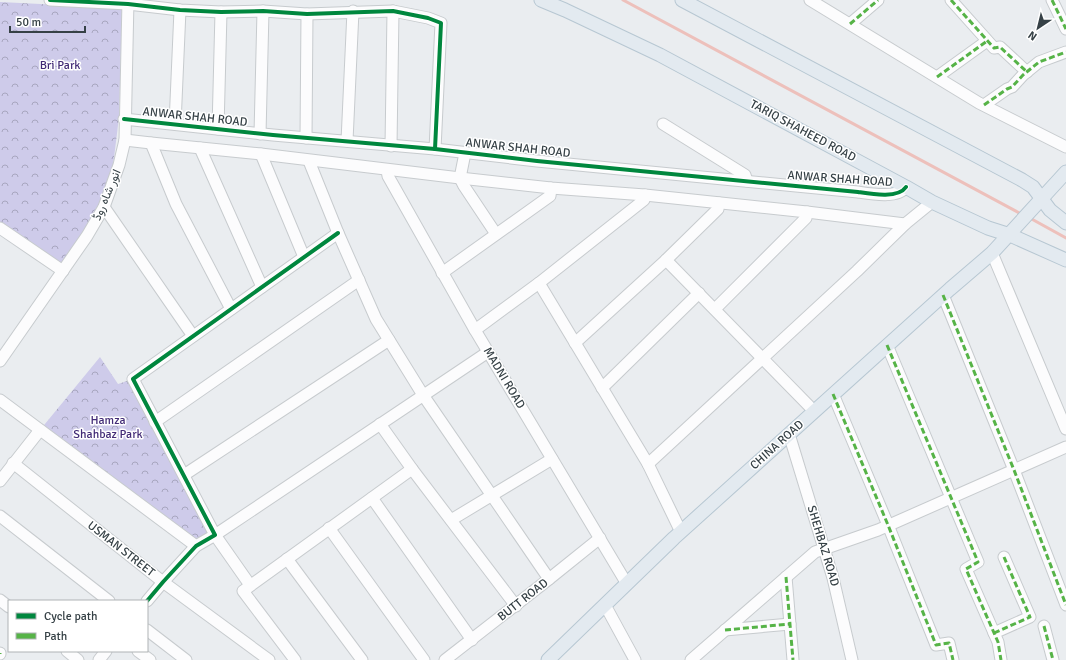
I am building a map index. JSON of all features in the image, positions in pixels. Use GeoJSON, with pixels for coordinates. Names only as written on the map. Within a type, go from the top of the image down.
{"type":"FeatureCollection","features":[{"type":"Feature","properties":{"kind":"main road","name":"TARIQ SHAHEED ROAD"},"geometry":{"type":"LineString","coordinates":[[540,0],[565,10],[660,55],[932,202],[988,228],[1013,231],[1066,260]]}},
{"type":"Feature","properties":{"kind":"main road"},"geometry":{"type":"LineString","coordinates":[[682,0],[1022,180],[1033,187],[1050,210],[1066,223]]}},
{"type":"Feature","properties":{"kind":"main road"},"geometry":{"type":"LineString","coordinates":[[1041,199],[1066,172]]}},
{"type":"Feature","properties":{"kind":"main road","name":"CHINA ROAD"},"geometry":{"type":"LineString","coordinates":[[548,660],[681,532],[943,294],[992,253],[1041,199]]}},
{"type":"Feature","properties":{"kind":"street"},"geometry":{"type":"LineString","coordinates":[[50,0],[128,2],[180,10],[221,12],[263,11],[307,14],[393,11],[428,18],[441,23],[435,149]]}},
{"type":"Feature","properties":{"kind":"street"},"geometry":{"type":"LineString","coordinates":[[810,0],[984,105],[1066,146]]}},
{"type":"Feature","properties":{"kind":"street"},"geometry":{"type":"LineString","coordinates":[[850,24],[878,0]]}},
{"type":"Feature","properties":{"kind":"street"},"geometry":{"type":"LineString","coordinates":[[951,0],[994,48],[1000,47],[1027,72]]}},
{"type":"Feature","properties":{"kind":"street"},"geometry":{"type":"LineString","coordinates":[[1052,0],[1066,30]]}},
{"type":"Feature","properties":{"kind":"street","name":"انور شاہ روڈ"},"geometry":{"type":"LineString","coordinates":[[0,361],[87,236],[104,207],[119,165],[125,140],[124,119],[128,2]]}},
{"type":"Feature","properties":{"kind":"street"},"geometry":{"type":"LineString","coordinates":[[175,124],[180,10]]}},
{"type":"Feature","properties":{"kind":"street"},"geometry":{"type":"LineString","coordinates":[[260,134],[263,11]]}},
{"type":"Feature","properties":{"kind":"street"},"geometry":{"type":"LineString","coordinates":[[391,146],[393,11]]}},
{"type":"Feature","properties":{"kind":"street"},"geometry":{"type":"LineString","coordinates":[[218,129],[221,12]]}},
{"type":"Feature","properties":{"kind":"street"},"geometry":{"type":"LineString","coordinates":[[347,142],[353,12]]}},
{"type":"Feature","properties":{"kind":"street"},"geometry":{"type":"LineString","coordinates":[[306,138],[307,14]]}},
{"type":"Feature","properties":{"kind":"street"},"geometry":{"type":"LineString","coordinates":[[937,77],[987,41]]}},
{"type":"Feature","properties":{"kind":"street"},"geometry":{"type":"LineString","coordinates":[[984,105],[1012,87],[1039,62],[1066,52]]}},
{"type":"Feature","properties":{"kind":"street","name":"ANWAR SHAH ROAD"},"geometry":{"type":"LineString","coordinates":[[124,119],[260,134],[435,149],[537,161],[875,194],[900,193],[906,187]]}},
{"type":"Feature","properties":{"kind":"street"},"geometry":{"type":"LineString","coordinates":[[663,124],[745,175],[747,181]]}},
{"type":"Feature","properties":{"kind":"street"},"geometry":{"type":"LineString","coordinates":[[125,140],[261,154],[309,161],[551,188],[645,195],[905,224]]}},
{"type":"Feature","properties":{"kind":"street"},"geometry":{"type":"LineString","coordinates":[[151,143],[176,204],[231,309]]}},
{"type":"Feature","properties":{"kind":"street"},"geometry":{"type":"LineString","coordinates":[[200,148],[262,287]]}},
{"type":"Feature","properties":{"kind":"street"},"geometry":{"type":"LineString","coordinates":[[465,153],[460,178],[496,234]]}},
{"type":"Feature","properties":{"kind":"street"},"geometry":{"type":"LineString","coordinates":[[261,154],[304,257]]}},
{"type":"Feature","properties":{"kind":"street"},"geometry":{"type":"LineString","coordinates":[[309,161],[338,233],[376,319],[423,395],[549,579]]}},
{"type":"Feature","properties":{"kind":"street","name":"MADNI ROAD"},"geometry":{"type":"LineString","coordinates":[[387,170],[388,176],[475,330],[627,584]]}},
{"type":"Feature","properties":{"kind":"street"},"geometry":{"type":"LineString","coordinates":[[442,272],[550,196],[551,188]]}},
{"type":"Feature","properties":{"kind":"street"},"geometry":{"type":"LineString","coordinates":[[475,330],[539,283],[644,200],[645,195]]}},
{"type":"Feature","properties":{"kind":"street"},"geometry":{"type":"LineString","coordinates":[[648,464],[764,358],[905,224],[932,202]]}},
{"type":"Feature","properties":{"kind":"street"},"geometry":{"type":"LineString","coordinates":[[575,343],[666,260],[718,209],[719,203]]}},
{"type":"Feature","properties":{"kind":"street"},"geometry":{"type":"LineString","coordinates":[[104,207],[193,336]]}},
{"type":"Feature","properties":{"kind":"street"},"geometry":{"type":"LineString","coordinates":[[715,309],[806,218],[807,212]]}},
{"type":"Feature","properties":{"kind":"street"},"geometry":{"type":"LineString","coordinates":[[0,228],[63,271]]}},
{"type":"Feature","properties":{"kind":"street"},"geometry":{"type":"LineString","coordinates":[[250,585],[215,535],[133,379],[338,233]]}},
{"type":"Feature","properties":{"kind":"street"},"geometry":{"type":"LineString","coordinates":[[992,253],[1066,429]]}},
{"type":"Feature","properties":{"kind":"street"},"geometry":{"type":"LineString","coordinates":[[666,260],[764,358],[814,411]]}},
{"type":"Feature","properties":{"kind":"street"},"geometry":{"type":"LineString","coordinates":[[155,422],[359,280]]}},
{"type":"Feature","properties":{"kind":"street"},"geometry":{"type":"LineString","coordinates":[[539,283],[648,464],[681,532]]}},
{"type":"Feature","properties":{"kind":"street"},"geometry":{"type":"LineString","coordinates":[[602,388],[699,293]]}},
{"type":"Feature","properties":{"kind":"street"},"geometry":{"type":"LineString","coordinates":[[943,294],[1014,470],[1066,605]]}},
{"type":"Feature","properties":{"kind":"street"},"geometry":{"type":"LineString","coordinates":[[184,475],[389,340]]}},
{"type":"Feature","properties":{"kind":"street"},"geometry":{"type":"LineString","coordinates":[[887,345],[978,562],[966,569],[998,642],[1001,660]]}},
{"type":"Feature","properties":{"kind":"street"},"geometry":{"type":"LineString","coordinates":[[148,600],[196,546],[215,535],[488,352]]}},
{"type":"Feature","properties":{"kind":"street"},"geometry":{"type":"LineString","coordinates":[[833,394],[936,644],[948,643],[953,660]]}},
{"type":"Feature","properties":{"kind":"street"},"geometry":{"type":"LineString","coordinates":[[0,400],[196,546]]}},
{"type":"Feature","properties":{"kind":"street"},"geometry":{"type":"LineString","coordinates":[[380,424],[412,469],[516,606]]}},
{"type":"Feature","properties":{"kind":"street"},"geometry":{"type":"LineString","coordinates":[[0,480],[40,430]]}},
{"type":"Feature","properties":{"kind":"street","name":"SHEHBAZ ROAD"},"geometry":{"type":"LineString","coordinates":[[789,434],[833,578],[852,660]]}},
{"type":"Feature","properties":{"kind":"street"},"geometry":{"type":"LineString","coordinates":[[691,660],[815,552],[888,525],[1066,447]]}},
{"type":"Feature","properties":{"kind":"street"},"geometry":{"type":"LineString","coordinates":[[451,520],[552,459]]}},
{"type":"Feature","properties":{"kind":"street","name":"USMAN STREET"},"geometry":{"type":"LineString","coordinates":[[13,463],[163,582],[269,660]]}},
{"type":"Feature","properties":{"kind":"street"},"geometry":{"type":"LineString","coordinates":[[295,660],[243,591],[412,469]]}},
{"type":"Feature","properties":{"kind":"street"},"geometry":{"type":"LineString","coordinates":[[372,498],[472,640]]}},
{"type":"Feature","properties":{"kind":"street"},"geometry":{"type":"LineString","coordinates":[[0,516],[108,600]]}},
{"type":"Feature","properties":{"kind":"street"},"geometry":{"type":"LineString","coordinates":[[329,528],[424,660]]}},
{"type":"Feature","properties":{"kind":"street","name":"BUTT ROAD"},"geometry":{"type":"LineString","coordinates":[[446,660],[600,538]]}},
{"type":"Feature","properties":{"kind":"street"},"geometry":{"type":"LineString","coordinates":[[994,633],[1030,618],[1004,557]]}},
{"type":"Feature","properties":{"kind":"street"},"geometry":{"type":"LineString","coordinates":[[287,559],[362,660]]}},
{"type":"Feature","properties":{"kind":"street"},"geometry":{"type":"LineString","coordinates":[[786,576],[793,660]]}},
{"type":"Feature","properties":{"kind":"street"},"geometry":{"type":"LineString","coordinates":[[0,600],[8,606]]}},
{"type":"Feature","properties":{"kind":"street"},"geometry":{"type":"LineString","coordinates":[[605,605],[635,660]]}},
{"type":"Feature","properties":{"kind":"street"},"geometry":{"type":"LineString","coordinates":[[725,630],[790,624]]}},
{"type":"Feature","properties":{"kind":"street"},"geometry":{"type":"LineString","coordinates":[[1044,626],[1053,660]]}},
{"type":"Feature","properties":{"kind":"street"},"geometry":{"type":"LineString","coordinates":[[148,631],[186,660]]}},
{"type":"Feature","properties":{"kind":"street"},"geometry":{"type":"LineString","coordinates":[[68,652],[78,660]]}},
{"type":"Feature","properties":{"kind":"street"},"geometry":{"type":"LineString","coordinates":[[98,660],[105,652]]}},
{"type":"Feature","properties":{"kind":"street"},"geometry":{"type":"LineString","coordinates":[[139,652],[150,660]]}},
{"type":"Feature","properties":{"kind":"green space","name":"Bri Park"},"geometry":{"type":"Polygon","coordinates":[[[0,2],[122,8],[119,117],[113,166],[99,204],[84,234],[63,265],[0,223],[0,2]]]}},
{"type":"Feature","properties":{"kind":"green space","name":"Hamza Shahbaz Park"},"geometry":{"type":"Polygon","coordinates":[[[100,357],[118,384],[133,379],[215,535],[196,546],[40,430],[100,357]]]}},
{"type":"Feature","properties":{"kind":"waterway"},"geometry":{"type":"LineString","coordinates":[[623,0],[1023,215]]}},
{"type":"Feature","properties":{"kind":"waterway"},"geometry":{"type":"LineString","coordinates":[[1028,217],[1066,238]]}},
{"type":"Feature","properties":{"kind":"marked path"},"geometry":{"type":"LineString","coordinates":[[850,24],[878,0]]}},
{"type":"Feature","properties":{"kind":"marked path"},"geometry":{"type":"LineString","coordinates":[[951,0],[994,48],[1000,47],[1027,72]]}},
{"type":"Feature","properties":{"kind":"marked path"},"geometry":{"type":"LineString","coordinates":[[1052,0],[1066,29]]}},
{"type":"Feature","properties":{"kind":"marked path"},"geometry":{"type":"LineString","coordinates":[[937,77],[987,41]]}},
{"type":"Feature","properties":{"kind":"marked path"},"geometry":{"type":"LineString","coordinates":[[984,105],[1012,87],[1023,75],[1039,62],[1066,52]]}},
{"type":"Feature","properties":{"kind":"marked path"},"geometry":{"type":"LineString","coordinates":[[943,295],[1014,470],[1066,605]]}},
{"type":"Feature","properties":{"kind":"marked path"},"geometry":{"type":"LineString","coordinates":[[887,345],[978,562],[966,569],[998,642],[1001,660]]}},
{"type":"Feature","properties":{"kind":"marked path"},"geometry":{"type":"LineString","coordinates":[[833,394],[936,645],[949,643],[953,660]]}},
{"type":"Feature","properties":{"kind":"marked path"},"geometry":{"type":"LineString","coordinates":[[994,633],[1030,617],[1004,557]]}},
{"type":"Feature","properties":{"kind":"marked path"},"geometry":{"type":"LineString","coordinates":[[786,577],[793,660]]}},
{"type":"Feature","properties":{"kind":"marked path"},"geometry":{"type":"LineString","coordinates":[[725,630],[790,624]]}},
{"type":"Feature","properties":{"kind":"marked path"},"geometry":{"type":"LineString","coordinates":[[1044,626],[1053,660]]}},
{"type":"Feature","properties":{"kind":"cycle path"},"geometry":{"type":"LineString","coordinates":[[50,0],[128,4],[180,10],[221,12],[263,11],[307,14],[393,11],[428,18],[441,23],[435,149]]}},
{"type":"Feature","properties":{"kind":"cycle path"},"geometry":{"type":"LineString","coordinates":[[124,119],[884,195],[897,193],[906,187]]}},
{"type":"Feature","properties":{"kind":"cycle path"},"geometry":{"type":"LineString","coordinates":[[148,600],[196,546],[215,535],[133,379],[338,233]]}}]}
